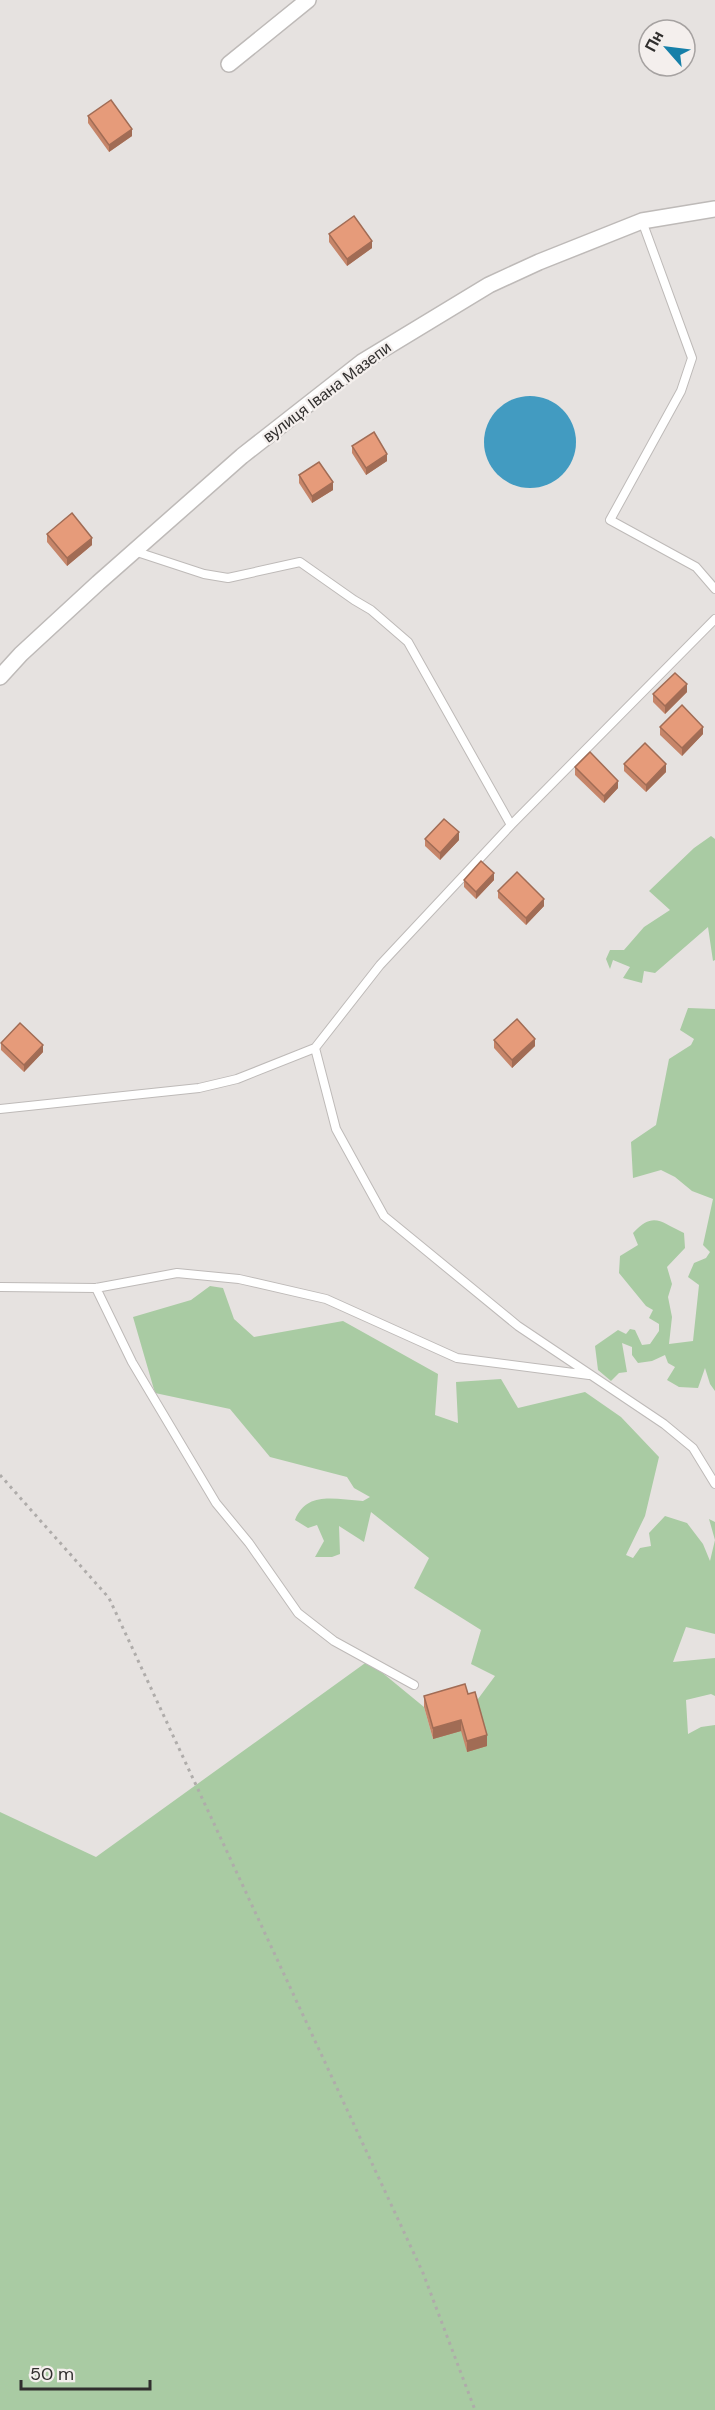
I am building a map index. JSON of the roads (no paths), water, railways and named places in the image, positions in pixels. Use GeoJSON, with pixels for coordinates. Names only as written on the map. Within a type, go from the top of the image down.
{"type":"FeatureCollection","features":[{"type":"Feature","properties":{"kind":"street"},"geometry":{"type":"LineString","coordinates":[[229,64],[308,0]]}},
{"type":"Feature","properties":{"kind":"street","name":"вулиця Івана Мазепи"},"geometry":{"type":"LineString","coordinates":[[0,677],[30,646],[134,551],[242,456],[362,362],[489,285],[549,258],[642,221],[715,209]]}},
{"type":"Feature","properties":{"kind":"lane"},"geometry":{"type":"LineString","coordinates":[[642,221],[692,358],[681,391],[610,520],[696,567],[715,590]]}},
{"type":"Feature","properties":{"kind":"lane"},"geometry":{"type":"LineString","coordinates":[[134,551],[204,574],[228,578],[300,562],[354,600],[371,609],[408,642],[511,825]]}},
{"type":"Feature","properties":{"kind":"lane"},"geometry":{"type":"LineString","coordinates":[[0,1109],[198,1088],[237,1079],[315,1048],[380,965],[511,825],[715,620]]}},
{"type":"Feature","properties":{"kind":"lane"},"geometry":{"type":"LineString","coordinates":[[315,1048],[336,1129],[384,1216],[518,1326],[664,1424],[693,1448],[715,1484]]}},
{"type":"Feature","properties":{"kind":"lane"},"geometry":{"type":"LineString","coordinates":[[0,1287],[96,1288],[177,1273],[239,1279],[326,1299],[457,1358],[592,1375]]}},
{"type":"Feature","properties":{"kind":"lane"},"geometry":{"type":"LineString","coordinates":[[96,1288],[132,1362],[216,1503],[249,1543],[297,1613],[334,1641],[414,1685]]}},
{"type":"Feature","properties":{"kind":"water"},"geometry":{"type":"Polygon","coordinates":[[[530,396],[548,399],[563,409],[573,424],[576,442],[573,460],[563,475],[548,485],[530,488],[512,485],[497,475],[487,460],[484,442],[487,424],[497,409],[512,399],[530,396]]]}}]}
